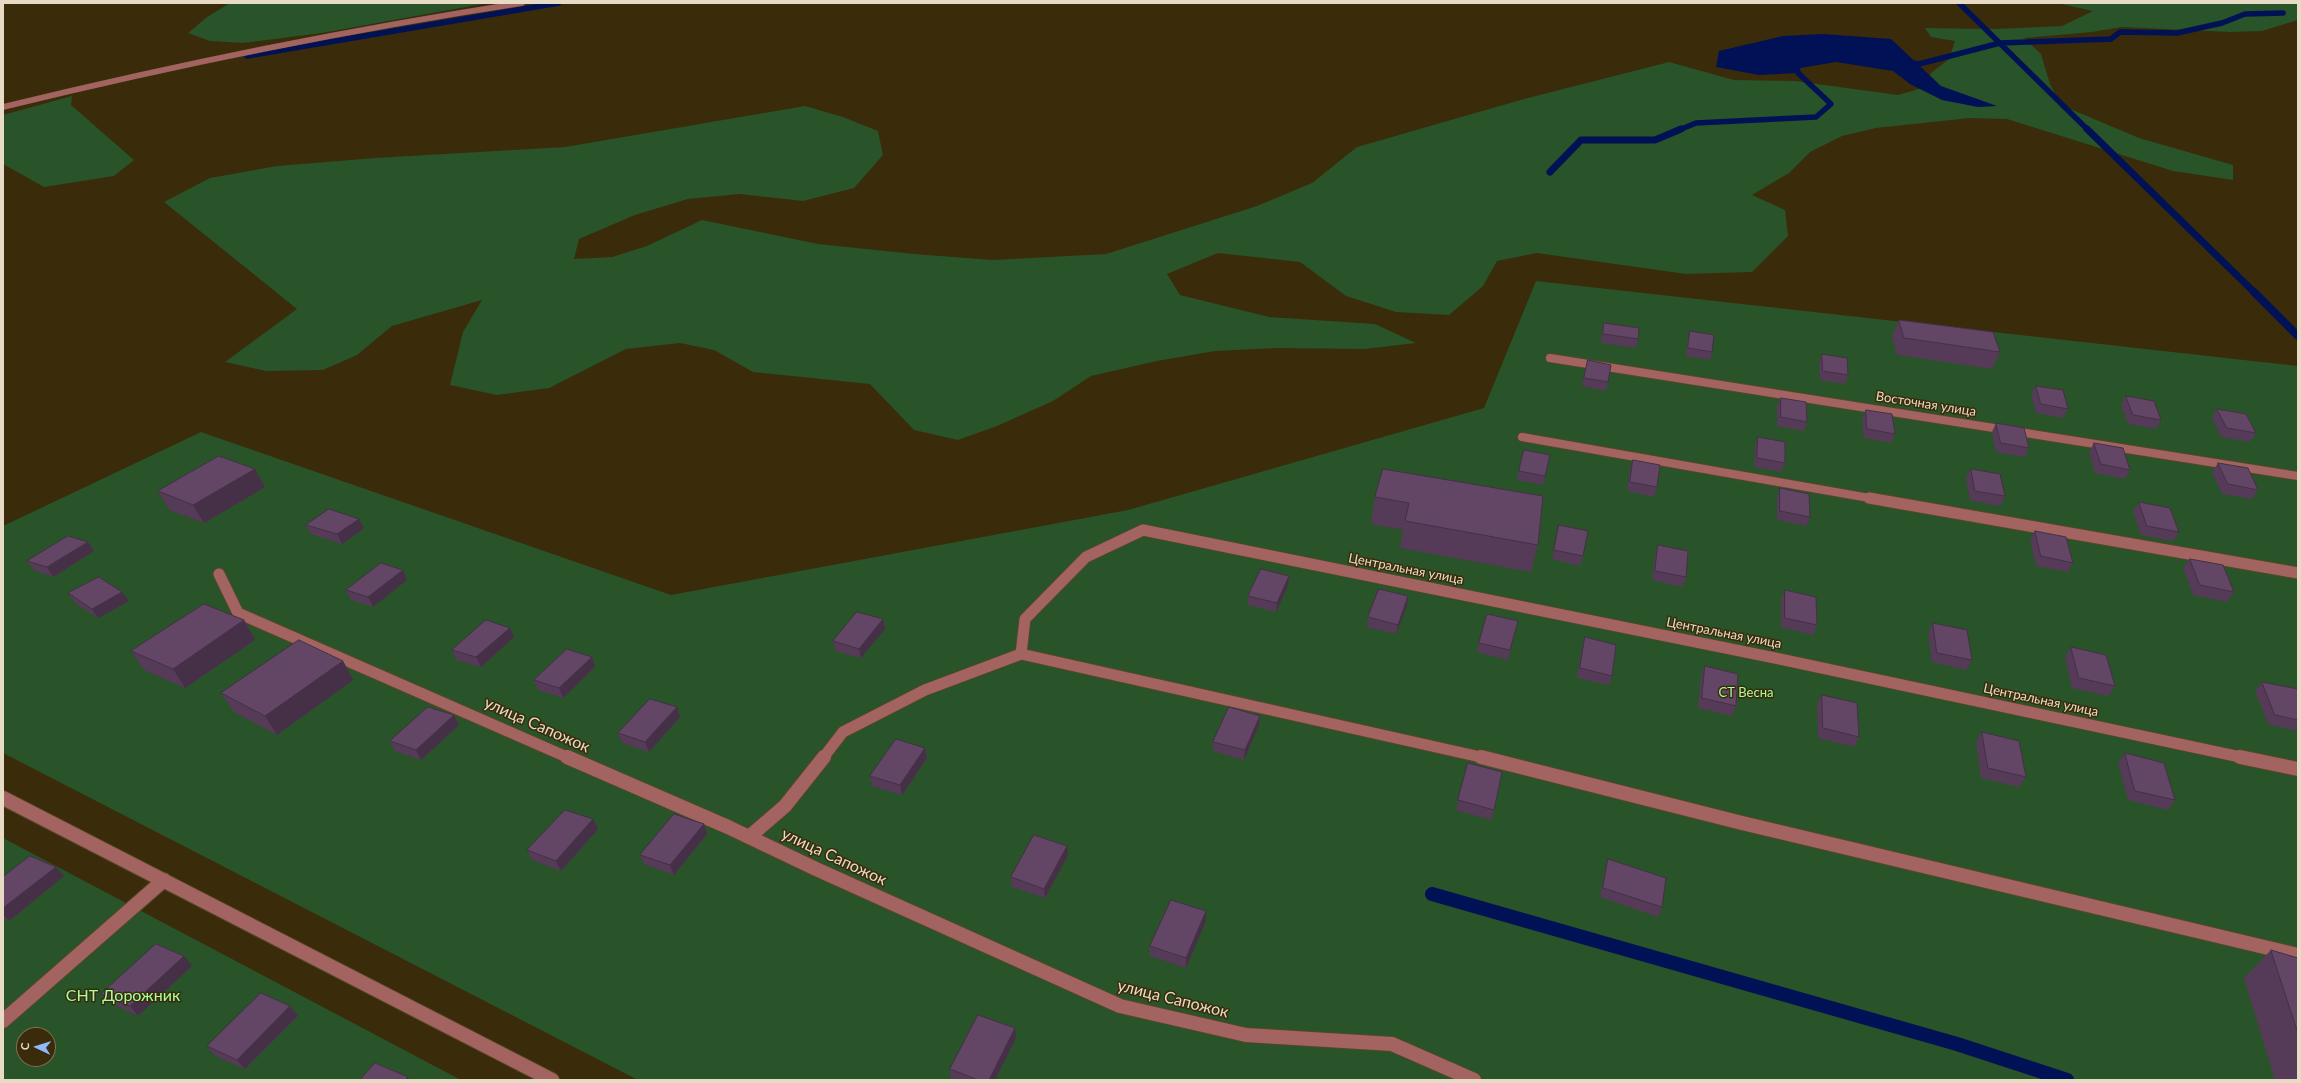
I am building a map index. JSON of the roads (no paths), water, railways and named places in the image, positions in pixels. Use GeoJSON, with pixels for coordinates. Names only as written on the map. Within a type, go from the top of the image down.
{"type":"FeatureCollection","features":[{"type":"Feature","properties":{"kind":"street"},"geometry":{"type":"LineString","coordinates":[[3,107],[124,77],[238,52],[522,3]]}},
{"type":"Feature","properties":{"kind":"street","name":"Восточная улица"},"geometry":{"type":"LineString","coordinates":[[1550,358],[2298,476]]}},
{"type":"Feature","properties":{"kind":"street"},"geometry":{"type":"LineString","coordinates":[[1522,438],[2298,573]]}},
{"type":"Feature","properties":{"kind":"street","name":"Центральная улица"},"geometry":{"type":"LineString","coordinates":[[1021,654],[1025,619],[1086,557],[1143,530],[1775,658],[2298,769]]}},
{"type":"Feature","properties":{"kind":"street","name":"улица Сапожок"},"geometry":{"type":"LineString","coordinates":[[219,574],[238,614],[749,837],[1120,1006],[1246,1035],[1392,1044],[1474,1080]]}},
{"type":"Feature","properties":{"kind":"street"},"geometry":{"type":"LineString","coordinates":[[749,837],[785,806],[843,732],[925,690],[1021,654],[1447,748],[1742,823],[2298,955]]}},
{"type":"Feature","properties":{"kind":"street"},"geometry":{"type":"LineString","coordinates":[[3,798],[552,1080]]}},
{"type":"Feature","properties":{"kind":"street"},"geometry":{"type":"LineString","coordinates":[[3,1021],[164,880]]}},
{"type":"Feature","properties":{"kind":"waterway"},"geometry":{"type":"LineString","coordinates":[[247,56],[559,3]]}},
{"type":"Feature","properties":{"kind":"waterway"},"geometry":{"type":"LineString","coordinates":[[1959,3],[2000,43]]}},
{"type":"Feature","properties":{"kind":"waterway"},"geometry":{"type":"LineString","coordinates":[[2000,43],[2111,39],[2120,32],[2177,33],[2222,23],[2245,14],[2283,13]]}},
{"type":"Feature","properties":{"kind":"waterway"},"geometry":{"type":"LineString","coordinates":[[1907,62],[1919,64],[2000,43]]}},
{"type":"Feature","properties":{"kind":"waterway"},"geometry":{"type":"LineString","coordinates":[[2000,43],[2088,130]]}},
{"type":"Feature","properties":{"kind":"waterway"},"geometry":{"type":"LineString","coordinates":[[1679,130],[1696,123],[1816,117],[1831,104],[1798,73],[1796,60]]}},
{"type":"Feature","properties":{"kind":"waterway"},"geometry":{"type":"LineString","coordinates":[[1550,172],[1581,140],[1655,140],[1681,129]]}},
{"type":"Feature","properties":{"kind":"waterway"},"geometry":{"type":"LineString","coordinates":[[2087,129],[2255,293]]}},
{"type":"Feature","properties":{"kind":"waterway"},"geometry":{"type":"LineString","coordinates":[[2255,293],[2298,336]]}},
{"type":"Feature","properties":{"kind":"waterway"},"geometry":{"type":"LineString","coordinates":[[1432,894],[1957,1044],[2067,1080]]}},
{"type":"Feature","properties":{"kind":"park label","name":"СТ Весна"},"geometry":{"type":"Point","coordinates":[1746,693]}},
{"type":"Feature","properties":{"kind":"park label","name":"СНТ Дорожник"},"geometry":{"type":"Point","coordinates":[123,996]}}]}
